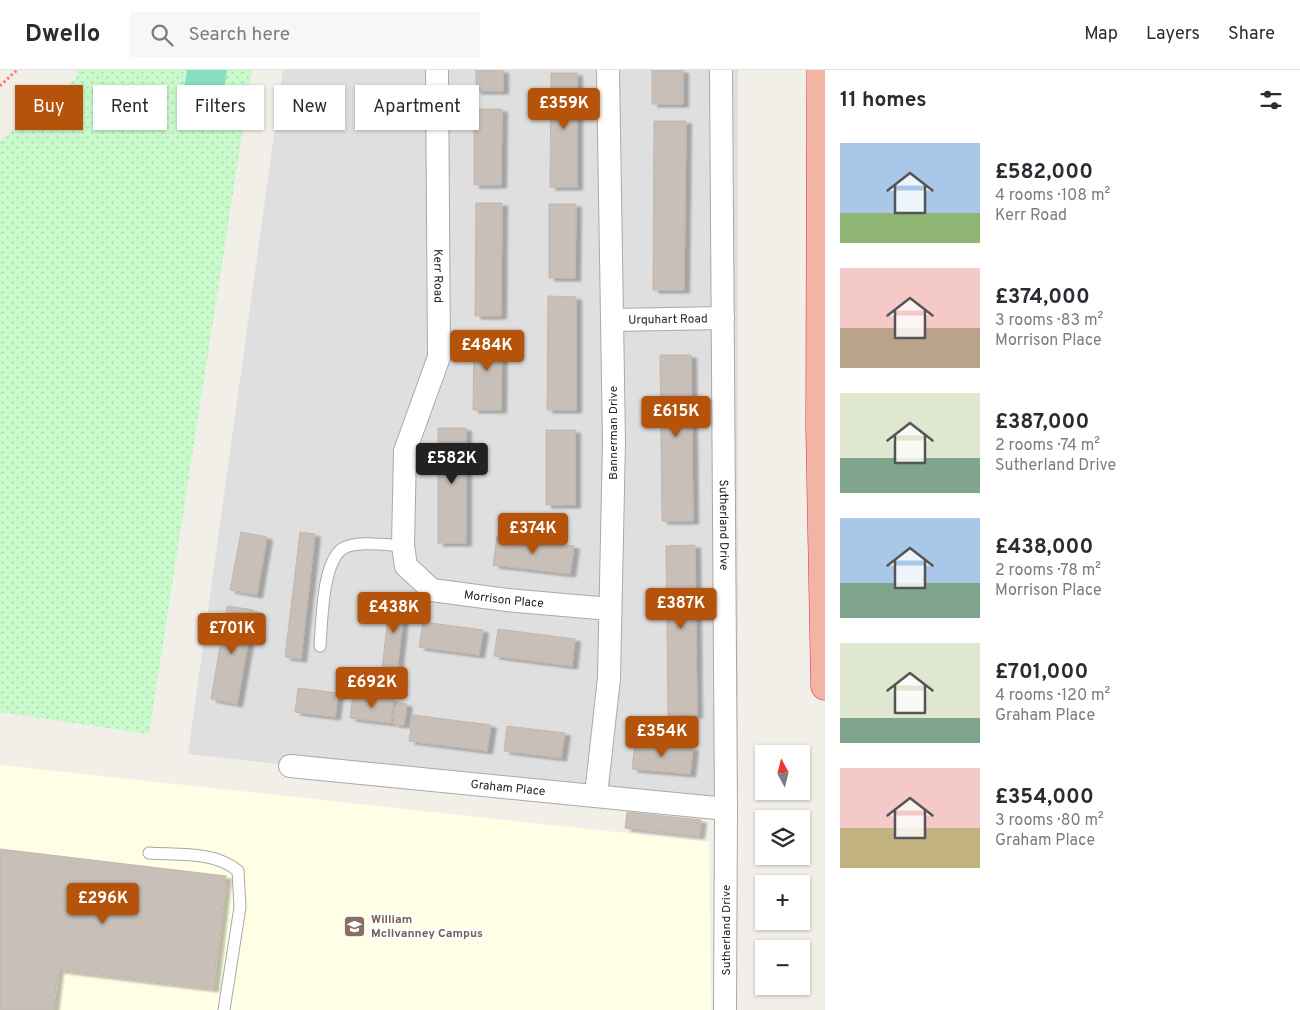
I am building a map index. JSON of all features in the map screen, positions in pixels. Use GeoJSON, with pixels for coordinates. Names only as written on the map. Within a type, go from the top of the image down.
{"type":"FeatureCollection","features":[{"type":"Feature","properties":{"kind":"highway"},"geometry":{"type":"LineString","coordinates":[[821,70],[820,428],[825,686]]}},
{"type":"Feature","properties":{"kind":"street","name":"Kerr Road"},"geometry":{"type":"LineString","coordinates":[[405,556],[405,452],[439,357],[438,70]]}},
{"type":"Feature","properties":{"kind":"street","name":"Bannerman Drive"},"geometry":{"type":"LineString","coordinates":[[596,795],[609,678],[614,442],[614,320],[608,70]]}},
{"type":"Feature","properties":{"kind":"street","name":"Sutherland Drive"},"geometry":{"type":"LineString","coordinates":[[721,70],[726,809],[725,1010]]}},
{"type":"Feature","properties":{"kind":"street","name":"Urquhart Road"},"geometry":{"type":"LineString","coordinates":[[614,320],[722,318]]}},
{"type":"Feature","properties":{"kind":"street","name":"Morrison Place"},"geometry":{"type":"LineString","coordinates":[[405,556],[432,590],[507,600],[610,609]]}},
{"type":"Feature","properties":{"kind":"street","name":"Graham Place"},"geometry":{"type":"LineString","coordinates":[[290,766],[726,809]]}},
{"type":"Feature","properties":{"kind":"lane"},"geometry":{"type":"LineString","coordinates":[[320,646],[329,567],[342,549],[361,544],[405,556]]}},
{"type":"Feature","properties":{"kind":"lane"},"geometry":{"type":"LineString","coordinates":[[149,853],[213,858],[229,864],[238,871],[240,907],[224,1010]]}},
{"type":"Feature","properties":{"kind":"path"},"geometry":{"type":"LineString","coordinates":[[0,86],[17,70]]}},
{"type":"Feature","properties":{"kind":"shaded area"},"geometry":{"type":"Polygon","coordinates":[[[283,70],[738,70],[738,815],[188,754],[275,130],[345,130],[345,85],[281,85],[283,70]]]}},
{"type":"Feature","properties":{"kind":"shaded area","name":"William McIlvanney Campus"},"geometry":{"type":"Polygon","coordinates":[[[0,765],[709,842],[711,1010],[0,1010],[0,765]]]}},
{"type":"Feature","properties":{"kind":"green space"},"geometry":{"type":"Polygon","coordinates":[[[78,70],[252,70],[250,85],[177,85],[177,130],[243,130],[149,734],[0,712],[0,141],[15,129],[83,130],[83,85],[68,85],[76,78],[78,70]]]}},
{"type":"Feature","properties":{"kind":"green space"},"geometry":{"type":"Polygon","coordinates":[[[187,70],[227,70],[225,85],[185,85],[187,70]]]}},
{"type":"Feature","properties":{"kind":"building"},"geometry":{"type":"Polygon","coordinates":[[[476,70],[503,70],[503,91],[479,91],[479,85],[476,85],[476,70]]]}},
{"type":"Feature","properties":{"kind":"building"},"geometry":{"type":"Polygon","coordinates":[[[652,70],[683,70],[683,104],[652,104],[652,70]]]}},
{"type":"Feature","properties":{"kind":"building"},"geometry":{"type":"Polygon","coordinates":[[[551,73],[577,73],[577,187],[550,187],[551,73]]]}},
{"type":"Feature","properties":{"kind":"building"},"geometry":{"type":"Polygon","coordinates":[[[479,109],[502,109],[501,185],[474,185],[474,130],[479,130],[479,109]]]}},
{"type":"Feature","properties":{"kind":"building"},"geometry":{"type":"Polygon","coordinates":[[[654,121],[686,121],[684,290],[653,290],[654,121]]]}},
{"type":"Feature","properties":{"kind":"building"},"geometry":{"type":"Polygon","coordinates":[[[476,203],[502,203],[501,316],[475,316],[476,203]]]}},
{"type":"Feature","properties":{"kind":"building"},"geometry":{"type":"Polygon","coordinates":[[[549,204],[576,204],[575,278],[549,278],[549,204]]]}},
{"type":"Feature","properties":{"kind":"building"},"geometry":{"type":"Polygon","coordinates":[[[548,296],[576,297],[576,410],[547,410],[548,296]]]}},
{"type":"Feature","properties":{"kind":"building"},"geometry":{"type":"Polygon","coordinates":[[[474,334],[502,334],[501,410],[473,410],[474,334]]]}},
{"type":"Feature","properties":{"kind":"building"},"geometry":{"type":"Polygon","coordinates":[[[660,355],[691,355],[693,521],[662,521],[660,355]]]}},
{"type":"Feature","properties":{"kind":"building"},"geometry":{"type":"Polygon","coordinates":[[[438,428],[466,428],[466,543],[438,543],[438,428]]]}},
{"type":"Feature","properties":{"kind":"building"},"geometry":{"type":"Polygon","coordinates":[[[546,430],[575,430],[575,505],[546,505],[546,430]]]}},
{"type":"Feature","properties":{"kind":"building"},"geometry":{"type":"Polygon","coordinates":[[[241,532],[267,537],[257,595],[230,590],[241,532]]]}},
{"type":"Feature","properties":{"kind":"building"},"geometry":{"type":"Polygon","coordinates":[[[300,532],[315,534],[301,659],[285,657],[300,532]]]}},
{"type":"Feature","properties":{"kind":"building"},"geometry":{"type":"Polygon","coordinates":[[[497,536],[574,546],[570,574],[493,565],[497,536]]]}},
{"type":"Feature","properties":{"kind":"building"},"geometry":{"type":"Polygon","coordinates":[[[695,545],[697,715],[668,716],[666,546],[695,545]]]}},
{"type":"Feature","properties":{"kind":"building"},"geometry":{"type":"Polygon","coordinates":[[[390,597],[405,598],[397,672],[382,670],[390,597]]]}},
{"type":"Feature","properties":{"kind":"building"},"geometry":{"type":"Polygon","coordinates":[[[227,606],[254,610],[237,704],[211,699],[227,606]]]}},
{"type":"Feature","properties":{"kind":"building"},"geometry":{"type":"Polygon","coordinates":[[[423,622],[483,630],[479,655],[419,647],[423,622]]]}},
{"type":"Feature","properties":{"kind":"building"},"geometry":{"type":"Polygon","coordinates":[[[498,629],[575,639],[572,666],[494,656],[498,629]]]}},
{"type":"Feature","properties":{"kind":"building"},"geometry":{"type":"Polygon","coordinates":[[[298,688],[338,693],[335,717],[295,712],[298,688]]]}},
{"type":"Feature","properties":{"kind":"building"},"geometry":{"type":"Polygon","coordinates":[[[353,694],[394,699],[391,723],[350,718],[353,694]]]}},
{"type":"Feature","properties":{"kind":"building"},"geometry":{"type":"Polygon","coordinates":[[[396,703],[407,704],[404,725],[393,724],[396,703]]]}},
{"type":"Feature","properties":{"kind":"building"},"geometry":{"type":"Polygon","coordinates":[[[413,715],[491,725],[487,751],[409,741],[413,715]]]}},
{"type":"Feature","properties":{"kind":"building"},"geometry":{"type":"Polygon","coordinates":[[[507,726],[565,733],[561,758],[504,751],[507,726]]]}},
{"type":"Feature","properties":{"kind":"building"},"geometry":{"type":"Polygon","coordinates":[[[635,742],[693,748],[690,774],[632,769],[635,742]]]}},
{"type":"Feature","properties":{"kind":"building"},"geometry":{"type":"Polygon","coordinates":[[[627,812],[701,820],[699,836],[625,828],[627,812]]]}},
{"type":"Feature","properties":{"kind":"building"},"geometry":{"type":"Polygon","coordinates":[[[0,849],[226,876],[213,989],[58,970],[53,1010],[0,1010],[0,849]]]}},
{"type":"Feature","properties":{"kind":"place","name":"William McIlvanney Campus"},"geometry":{"type":"Point","coordinates":[355,926]}}]}
